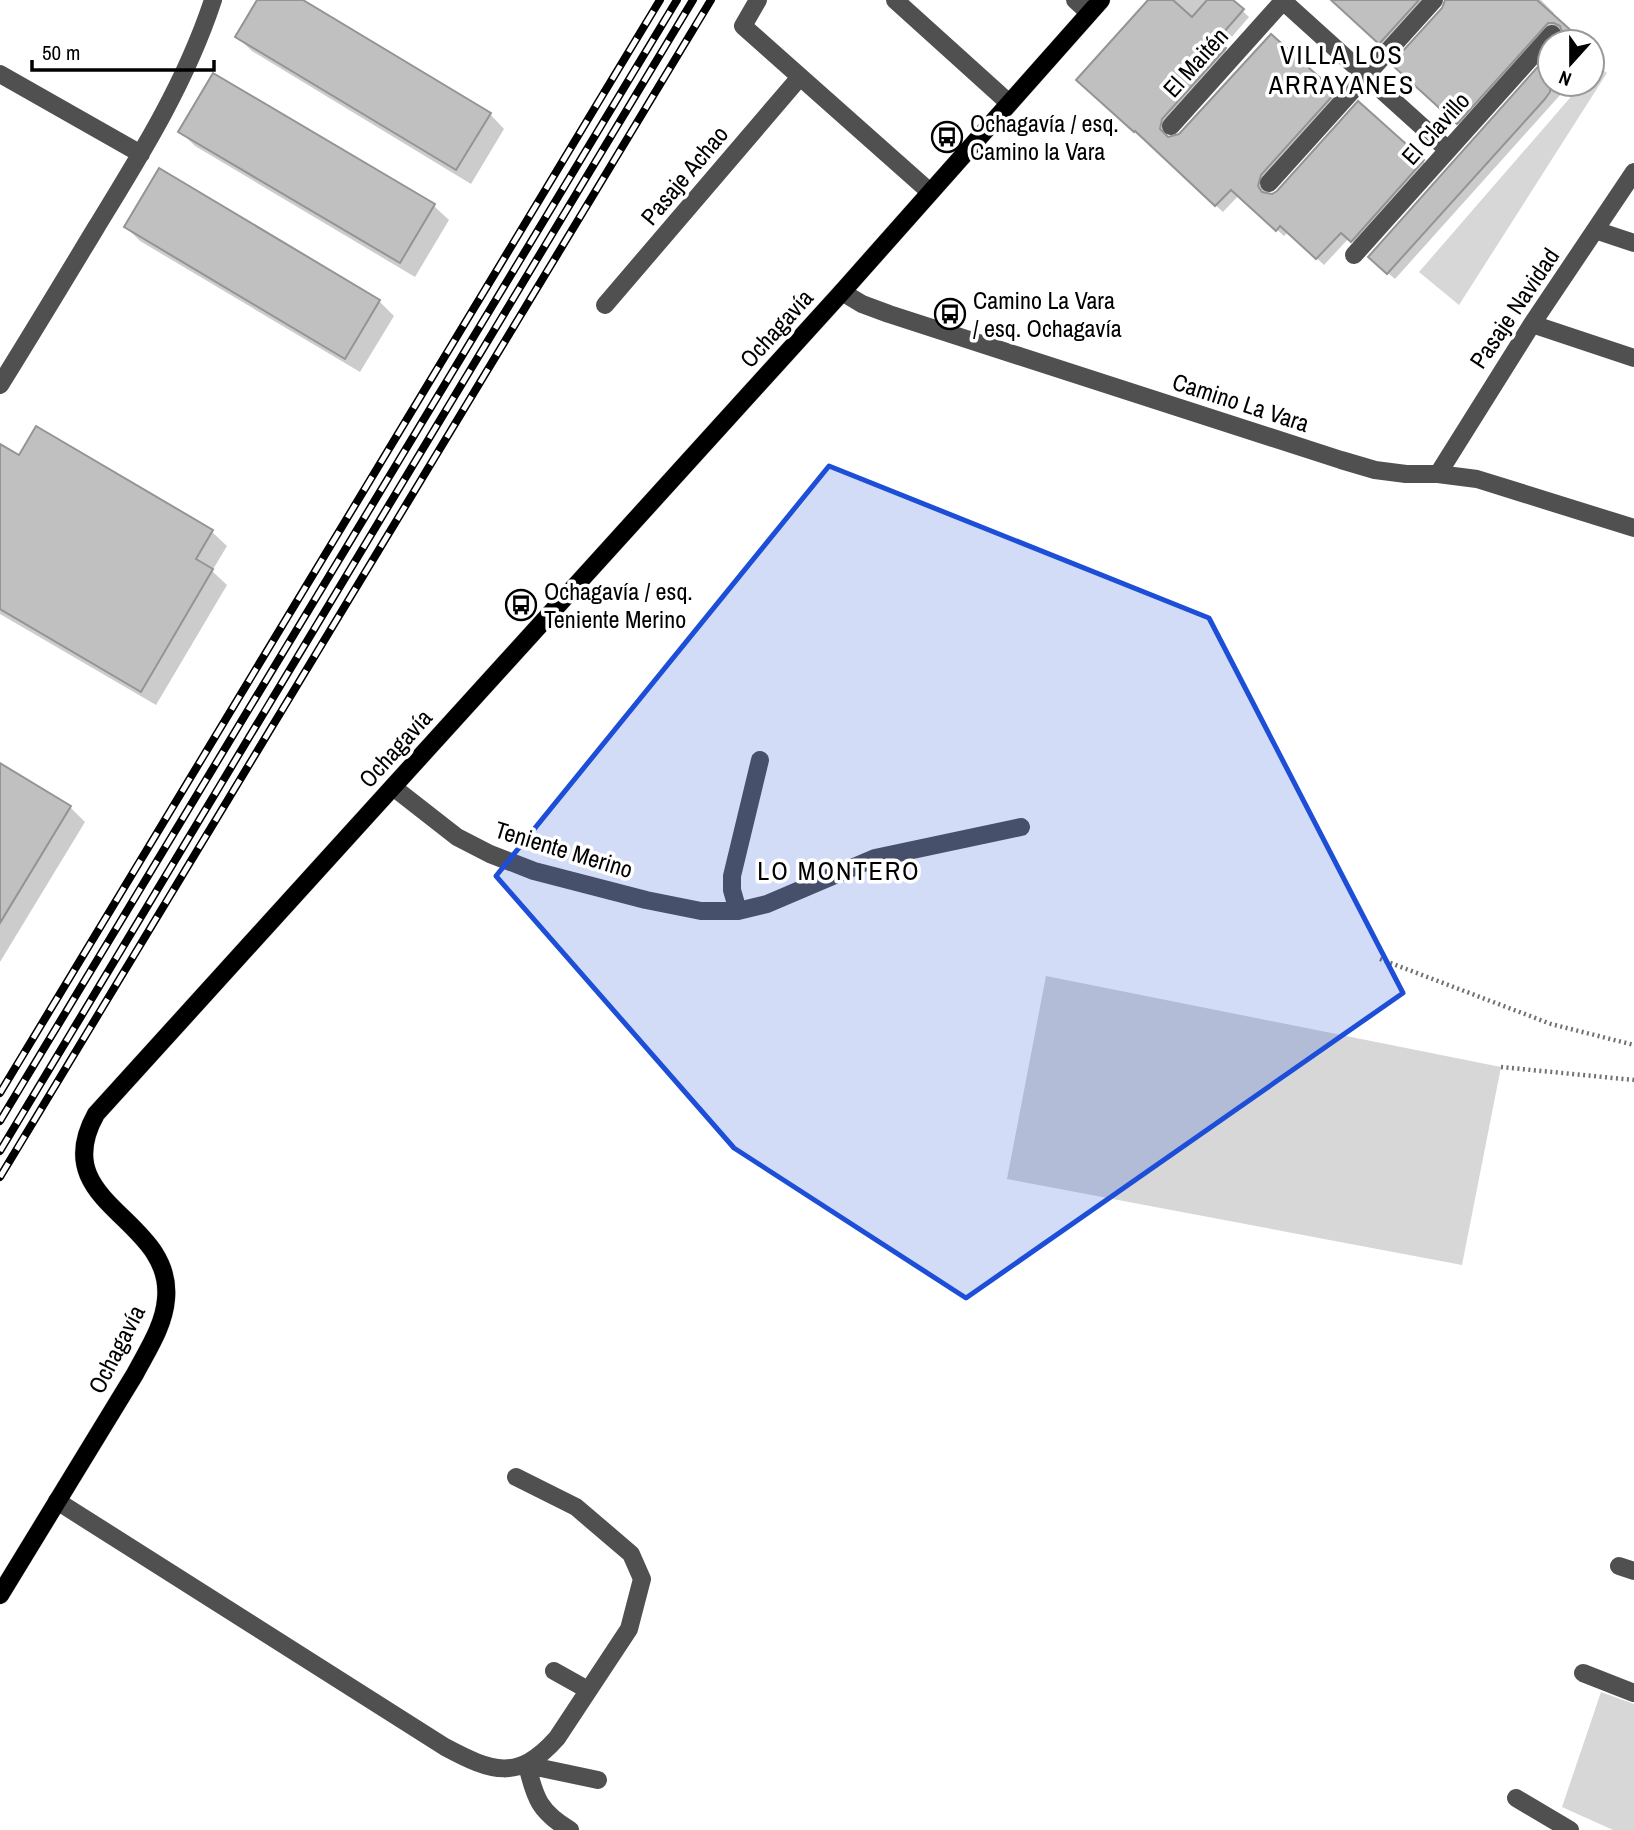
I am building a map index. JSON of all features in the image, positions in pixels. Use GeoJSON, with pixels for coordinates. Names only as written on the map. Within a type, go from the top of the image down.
{"type":"FeatureCollection","features":[{"type":"Feature","properties":{"kind":"main road","name":"Ochagavía"},"geometry":{"type":"LineString","coordinates":[[0,1595],[145,1355],[164,1314],[164,1270],[151,1246],[90,1180],[83,1160],[83,1147],[91,1124],[104,1105],[842,292],[1095,7]]}},
{"type":"Feature","properties":{"kind":"street"},"geometry":{"type":"LineString","coordinates":[[0,385],[169,105],[199,42],[213,0]]}},
{"type":"Feature","properties":{"kind":"street"},"geometry":{"type":"LineString","coordinates":[[758,0],[743,26],[930,192]]}},
{"type":"Feature","properties":{"kind":"street"},"geometry":{"type":"LineString","coordinates":[[895,0],[1009,103]]}},
{"type":"Feature","properties":{"kind":"street"},"geometry":{"type":"LineString","coordinates":[[1075,0],[1095,7]]}},
{"type":"Feature","properties":{"kind":"street"},"geometry":{"type":"LineString","coordinates":[[1283,0],[1448,150]]}},
{"type":"Feature","properties":{"kind":"street","name":"El Maitén"},"geometry":{"type":"LineString","coordinates":[[1171,126],[1283,0]]}},
{"type":"Feature","properties":{"kind":"street"},"geometry":{"type":"LineString","coordinates":[[1269,183],[1434,0]]}},
{"type":"Feature","properties":{"kind":"street","name":"El Clavillo"},"geometry":{"type":"LineString","coordinates":[[1354,255],[1536,52]]}},
{"type":"Feature","properties":{"kind":"street"},"geometry":{"type":"LineString","coordinates":[[0,74],[141,154]]}},
{"type":"Feature","properties":{"kind":"street","name":"Pasaje Achao"},"geometry":{"type":"LineString","coordinates":[[605,306],[800,77]]}},
{"type":"Feature","properties":{"kind":"street","name":"Pasaje Navidad"},"geometry":{"type":"LineString","coordinates":[[1438,474],[1532,324],[1634,172]]}},
{"type":"Feature","properties":{"kind":"street"},"geometry":{"type":"LineString","coordinates":[[1595,230],[1634,243]]}},
{"type":"Feature","properties":{"kind":"street","name":"Camino La Vara"},"geometry":{"type":"LineString","coordinates":[[842,292],[862,304],[890,314],[1341,460],[1385,471],[1477,479],[1634,528]]}},
{"type":"Feature","properties":{"kind":"street"},"geometry":{"type":"LineString","coordinates":[[1532,324],[1634,358]]}},
{"type":"Feature","properties":{"kind":"street"},"geometry":{"type":"LineString","coordinates":[[738,911],[732,890],[732,876],[760,760]]}},
{"type":"Feature","properties":{"kind":"street","name":"Teniente Merino"},"geometry":{"type":"LineString","coordinates":[[393,787],[457,837],[490,855],[534,871],[646,900],[701,911],[738,911],[767,904],[874,858],[1021,827]]}},
{"type":"Feature","properties":{"kind":"street"},"geometry":{"type":"LineString","coordinates":[[516,1477],[576,1507],[631,1554],[642,1579],[629,1629],[557,1738],[545,1752],[527,1765]]}},
{"type":"Feature","properties":{"kind":"street"},"geometry":{"type":"LineString","coordinates":[[57,1501],[445,1747],[487,1767],[503,1769],[527,1765],[598,1780]]}},
{"type":"Feature","properties":{"kind":"street"},"geometry":{"type":"LineString","coordinates":[[554,1671],[587,1690]]}},
{"type":"Feature","properties":{"kind":"street"},"geometry":{"type":"LineString","coordinates":[[1583,1674],[1634,1693]]}},
{"type":"Feature","properties":{"kind":"street"},"geometry":{"type":"LineString","coordinates":[[527,1765],[533,1790],[540,1803],[551,1818],[570,1830]]}},
{"type":"Feature","properties":{"kind":"street"},"geometry":{"type":"LineString","coordinates":[[1516,1798],[1570,1830]]}},
{"type":"Feature","properties":{"kind":"path"},"geometry":{"type":"LineString","coordinates":[[1380,959],[1551,1024],[1634,1045]]}},
{"type":"Feature","properties":{"kind":"path"},"geometry":{"type":"LineString","coordinates":[[1501,1066],[1634,1080]]}},
{"type":"Feature","properties":{"kind":"highlighted area"},"geometry":{"type":"Polygon","coordinates":[[[829,466],[1209,618],[1403,993],[966,1298],[734,1148],[496,876],[829,466]]]}},
{"type":"Feature","properties":{"kind":"shaded area"},"geometry":{"type":"Polygon","coordinates":[[[1570,98],[1591,98],[1459,305],[1419,272],[1570,98]]]}},
{"type":"Feature","properties":{"kind":"shaded area"},"geometry":{"type":"Polygon","coordinates":[[[1046,976],[1501,1067],[1462,1265],[1007,1179],[1046,976]]]}},
{"type":"Feature","properties":{"kind":"shaded area"},"geometry":{"type":"Polygon","coordinates":[[[1601,1692],[1634,1704],[1634,1830],[1613,1830],[1562,1807],[1601,1692]]]}},
{"type":"Feature","properties":{"kind":"building"},"geometry":{"type":"Polygon","coordinates":[[[257,0],[303,0],[491,113],[456,170],[235,37],[257,0]]]}},
{"type":"Feature","properties":{"kind":"building"},"geometry":{"type":"Polygon","coordinates":[[[1148,0],[1173,0],[1192,17],[1207,0],[1233,0],[1244,9],[1217,40],[1226,48],[1162,119],[1160,129],[1168,137],[1179,134],[1271,34],[1336,92],[1261,175],[1258,186],[1262,192],[1272,194],[1277,191],[1358,101],[1424,160],[1351,242],[1341,233],[1316,259],[1280,226],[1276,231],[1231,190],[1215,206],[1076,80],[1148,0]]]}},
{"type":"Feature","properties":{"kind":"building"},"geometry":{"type":"Polygon","coordinates":[[[1331,0],[1419,0],[1379,44],[1331,0]]]}},
{"type":"Feature","properties":{"kind":"building"},"geometry":{"type":"Polygon","coordinates":[[[1445,0],[1537,0],[1568,28],[1548,23],[1543,28],[1536,28],[1536,36],[1457,124],[1391,64],[1442,8],[1445,0]]]}},
{"type":"Feature","properties":{"kind":"building"},"geometry":{"type":"Polygon","coordinates":[[[1536,69],[1536,98],[1546,98],[1544,100],[1387,274],[1368,257],[1536,69]]]}},
{"type":"Feature","properties":{"kind":"building"},"geometry":{"type":"Polygon","coordinates":[[[213,73],[435,204],[400,263],[178,132],[213,73]]]}},
{"type":"Feature","properties":{"kind":"building"},"geometry":{"type":"Polygon","coordinates":[[[159,168],[380,300],[345,359],[124,227],[159,168]]]}},
{"type":"Feature","properties":{"kind":"building"},"geometry":{"type":"Polygon","coordinates":[[[36,426],[213,530],[196,559],[213,569],[141,692],[0,609],[0,444],[19,455],[36,426]]]}},
{"type":"Feature","properties":{"kind":"building"},"geometry":{"type":"Polygon","coordinates":[[[0,763],[71,806],[0,923],[0,763]]]}},
{"type":"Feature","properties":{"kind":"railway"},"geometry":{"type":"LineString","coordinates":[[0,1093],[660,0]]}},
{"type":"Feature","properties":{"kind":"railway"},"geometry":{"type":"LineString","coordinates":[[0,1121],[677,0]]}},
{"type":"Feature","properties":{"kind":"railway"},"geometry":{"type":"LineString","coordinates":[[0,1151],[693,0]]}},
{"type":"Feature","properties":{"kind":"railway"},"geometry":{"type":"LineString","coordinates":[[0,1177],[711,0]]}},
{"type":"Feature","properties":{"kind":"place","name":"Ochagavía / esq. Camino la Vara"},"geometry":{"type":"Point","coordinates":[947,137]}},
{"type":"Feature","properties":{"kind":"place","name":"Camino La Vara / esq. Ochagavía"},"geometry":{"type":"Point","coordinates":[950,314]}},
{"type":"Feature","properties":{"kind":"place","name":"Ochagavía / esq. Teniente Merino"},"geometry":{"type":"Point","coordinates":[521,605]}},
{"type":"Feature","properties":{"kind":"district","name":"VILLA LOS ARRAYANES"},"geometry":{"type":"Point","coordinates":[1342,69]}},
{"type":"Feature","properties":{"kind":"district","name":"LO MONTERO"},"geometry":{"type":"Point","coordinates":[839,870]}}]}
